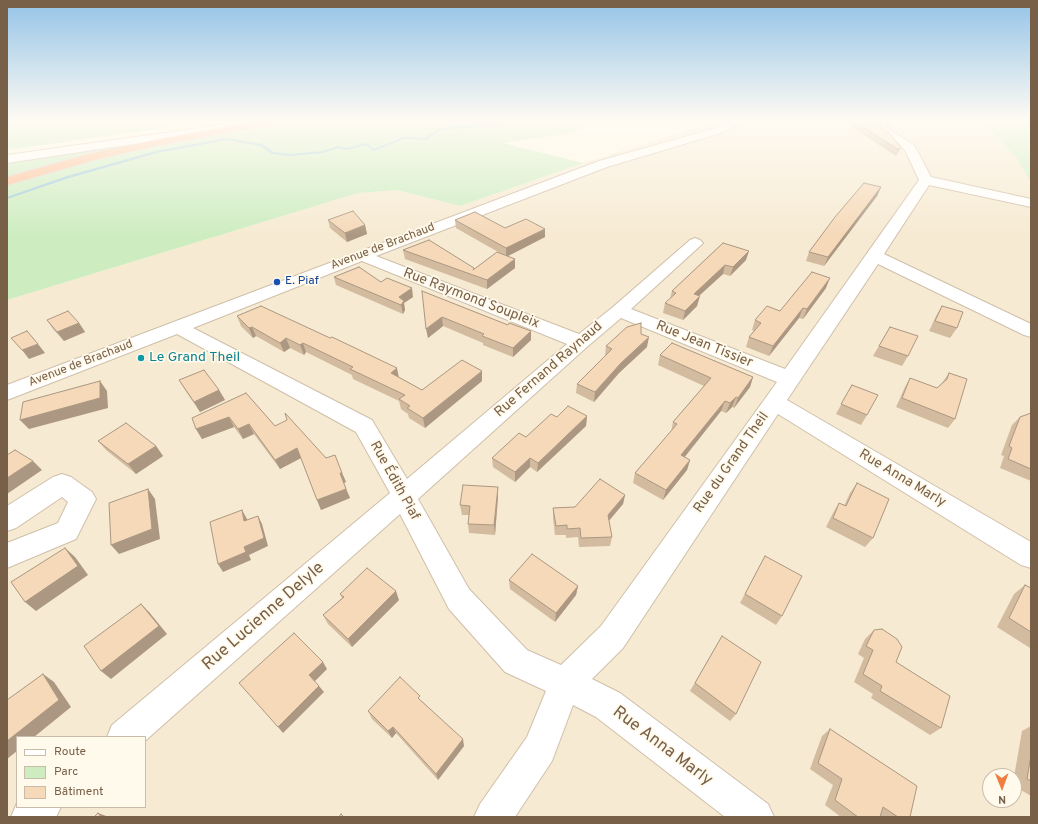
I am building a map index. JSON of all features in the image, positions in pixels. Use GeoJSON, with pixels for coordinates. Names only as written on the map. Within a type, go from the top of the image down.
{"type":"FeatureCollection","features":[{"type":"Feature","properties":{"kind":"highway"},"geometry":{"type":"LineString","coordinates":[[7,181],[87,158]]}},
{"type":"Feature","properties":{"kind":"street","name":"Avenue de Brachaud"},"geometry":{"type":"LineString","coordinates":[[7,393],[363,255],[603,164],[622,158]]}},
{"type":"Feature","properties":{"kind":"street"},"geometry":{"type":"LineString","coordinates":[[915,158],[926,180],[1031,203]]}},
{"type":"Feature","properties":{"kind":"street","name":"Rue du Grand Theil"},"geometry":{"type":"LineString","coordinates":[[492,817],[540,749],[565,683],[612,636],[790,380],[926,180]]}},
{"type":"Feature","properties":{"kind":"street","name":"Rue Fernand Raynaud"},"geometry":{"type":"LineString","coordinates":[[404,496],[580,342],[619,311],[695,243]]}},
{"type":"Feature","properties":{"kind":"street","name":"Rue Raymond Soupleix"},"geometry":{"type":"LineString","coordinates":[[363,255],[374,261],[580,342]]}},
{"type":"Feature","properties":{"kind":"street"},"geometry":{"type":"LineString","coordinates":[[875,256],[1031,331]]}},
{"type":"Feature","properties":{"kind":"street","name":"Rue Jean Tissier"},"geometry":{"type":"LineString","coordinates":[[619,311],[790,380]]}},
{"type":"Feature","properties":{"kind":"street","name":"Rue Édith Piaf"},"geometry":{"type":"LineString","coordinates":[[178,326],[188,333],[364,426],[404,496],[459,599],[516,661],[565,683]]}},
{"type":"Feature","properties":{"kind":"street","name":"Rue Anna Marly"},"geometry":{"type":"LineString","coordinates":[[774,402],[1031,556]]}},
{"type":"Feature","properties":{"kind":"street"},"geometry":{"type":"LineString","coordinates":[[7,520],[62,484],[83,499],[67,531],[7,556]]}},
{"type":"Feature","properties":{"kind":"street","name":"Rue Lucienne Delyle"},"geometry":{"type":"LineString","coordinates":[[125,736],[404,496]]}},
{"type":"Feature","properties":{"kind":"street","name":"Rue Anna Marly"},"geometry":{"type":"LineString","coordinates":[[565,683],[608,705],[755,817]]}},
{"type":"Feature","properties":{"kind":"street"},"geometry":{"type":"LineString","coordinates":[[30,817],[41,808]]}},
{"type":"Feature","properties":{"kind":"shaded area"},"geometry":{"type":"Polygon","coordinates":[[[597,158],[1016,158],[1031,183],[1031,817],[7,817],[7,300],[358,193],[397,190],[460,206],[597,158]]]}},
{"type":"Feature","properties":{"kind":"green space"},"geometry":{"type":"Polygon","coordinates":[[[39,158],[565,158],[583,163],[460,206],[397,190],[358,193],[7,300],[7,163],[39,158]]]}},
{"type":"Feature","properties":{"kind":"green space"},"geometry":{"type":"Polygon","coordinates":[[[1031,158],[1031,183],[1017,159],[1031,158]]]}},
{"type":"Feature","properties":{"kind":"building"},"geometry":{"type":"Polygon","coordinates":[[[864,183],[881,187],[828,257],[809,252],[835,217],[864,183]]]}},
{"type":"Feature","properties":{"kind":"building"},"geometry":{"type":"Polygon","coordinates":[[[353,211],[365,225],[345,233],[328,220],[353,211]]]}},
{"type":"Feature","properties":{"kind":"building"},"geometry":{"type":"Polygon","coordinates":[[[475,212],[505,228],[526,219],[545,229],[506,248],[455,220],[475,212]]]}},
{"type":"Feature","properties":{"kind":"building"},"geometry":{"type":"Polygon","coordinates":[[[429,240],[474,268],[473,270],[497,252],[515,259],[487,280],[403,250],[429,240]]]}},
{"type":"Feature","properties":{"kind":"building"},"geometry":{"type":"Polygon","coordinates":[[[723,243],[749,251],[733,267],[725,265],[694,294],[700,296],[685,311],[665,303],[676,293],[672,291],[723,243]]]}},
{"type":"Feature","properties":{"kind":"building"},"geometry":{"type":"Polygon","coordinates":[[[359,267],[381,282],[387,278],[412,288],[399,297],[404,301],[401,305],[334,277],[359,267]]]}},
{"type":"Feature","properties":{"kind":"building"},"geometry":{"type":"Polygon","coordinates":[[[812,272],[830,278],[807,309],[803,308],[773,346],[749,337],[761,323],[755,320],[767,306],[780,311],[812,272]]]}},
{"type":"Feature","properties":{"kind":"building"},"geometry":{"type":"Polygon","coordinates":[[[422,291],[508,325],[509,323],[531,331],[513,348],[482,336],[484,334],[442,317],[426,329],[422,291]]]}},
{"type":"Feature","properties":{"kind":"building"},"geometry":{"type":"Polygon","coordinates":[[[261,306],[330,338],[332,337],[397,368],[391,373],[422,390],[462,360],[482,371],[423,418],[407,408],[410,406],[399,399],[405,395],[350,369],[353,367],[303,343],[300,345],[286,338],[280,343],[252,327],[249,328],[237,316],[261,306]]]}},
{"type":"Feature","properties":{"kind":"building"},"geometry":{"type":"Polygon","coordinates":[[[942,306],[963,312],[957,328],[935,321],[942,306]]]}},
{"type":"Feature","properties":{"kind":"building"},"geometry":{"type":"Polygon","coordinates":[[[68,311],[79,323],[57,332],[47,320],[68,311]]]}},
{"type":"Feature","properties":{"kind":"building"},"geometry":{"type":"Polygon","coordinates":[[[641,323],[641,334],[649,337],[621,363],[595,392],[577,384],[612,349],[606,346],[627,327],[641,323]]]}},
{"type":"Feature","properties":{"kind":"building"},"geometry":{"type":"Polygon","coordinates":[[[890,327],[918,336],[908,356],[879,346],[890,327]]]}},
{"type":"Feature","properties":{"kind":"building"},"geometry":{"type":"Polygon","coordinates":[[[27,331],[38,344],[22,350],[11,338],[27,331]]]}},
{"type":"Feature","properties":{"kind":"building"},"geometry":{"type":"Polygon","coordinates":[[[672,343],[753,377],[738,398],[736,397],[730,403],[725,401],[681,455],[690,460],[666,490],[635,473],[677,424],[673,422],[711,378],[660,355],[672,343]]]}},
{"type":"Feature","properties":{"kind":"building"},"geometry":{"type":"Polygon","coordinates":[[[204,370],[219,390],[194,402],[179,380],[204,370]]]}},
{"type":"Feature","properties":{"kind":"building"},"geometry":{"type":"Polygon","coordinates":[[[949,373],[967,379],[955,419],[902,398],[910,378],[937,388],[947,379],[949,373]]]}},
{"type":"Feature","properties":{"kind":"building"},"geometry":{"type":"Polygon","coordinates":[[[100,381],[100,398],[20,420],[23,402],[100,381]]]}},
{"type":"Feature","properties":{"kind":"building"},"geometry":{"type":"Polygon","coordinates":[[[852,385],[878,395],[867,415],[841,404],[852,385]]]}},
{"type":"Feature","properties":{"kind":"building"},"geometry":{"type":"Polygon","coordinates":[[[246,393],[275,426],[287,420],[285,413],[326,458],[335,455],[346,489],[317,500],[297,448],[275,460],[249,424],[238,429],[229,417],[196,429],[192,418],[246,393]]]}},
{"type":"Feature","properties":{"kind":"building"},"geometry":{"type":"Polygon","coordinates":[[[568,406],[587,416],[538,463],[530,458],[515,472],[492,458],[519,433],[526,437],[551,414],[557,417],[568,406]]]}},
{"type":"Feature","properties":{"kind":"building"},"geometry":{"type":"Polygon","coordinates":[[[1031,413],[1031,469],[1008,459],[1012,448],[1009,446],[1020,417],[1031,413]]]}},
{"type":"Feature","properties":{"kind":"building"},"geometry":{"type":"Polygon","coordinates":[[[126,423],[156,446],[128,464],[98,441],[126,423]]]}},
{"type":"Feature","properties":{"kind":"building"},"geometry":{"type":"Polygon","coordinates":[[[15,450],[33,461],[7,478],[7,455],[15,450]]]}},
{"type":"Feature","properties":{"kind":"building"},"geometry":{"type":"Polygon","coordinates":[[[600,479],[625,495],[608,515],[612,537],[581,538],[580,528],[567,529],[567,525],[556,526],[553,508],[575,507],[600,479]]]}},
{"type":"Feature","properties":{"kind":"building"},"geometry":{"type":"Polygon","coordinates":[[[857,483],[889,499],[873,538],[833,518],[839,503],[846,506],[857,483]]]}},
{"type":"Feature","properties":{"kind":"building"},"geometry":{"type":"Polygon","coordinates":[[[463,485],[498,487],[494,525],[468,524],[470,506],[460,505],[463,485]]]}},
{"type":"Feature","properties":{"kind":"building"},"geometry":{"type":"Polygon","coordinates":[[[148,489],[152,529],[111,545],[109,503],[148,489]]]}},
{"type":"Feature","properties":{"kind":"building"},"geometry":{"type":"Polygon","coordinates":[[[242,510],[244,521],[258,516],[264,538],[244,547],[246,552],[218,564],[210,522],[242,510]]]}},
{"type":"Feature","properties":{"kind":"building"},"geometry":{"type":"Polygon","coordinates":[[[65,548],[78,566],[25,602],[11,582],[65,548]]]}},
{"type":"Feature","properties":{"kind":"building"},"geometry":{"type":"Polygon","coordinates":[[[532,554],[578,586],[556,613],[509,580],[532,554]]]}},
{"type":"Feature","properties":{"kind":"building"},"geometry":{"type":"Polygon","coordinates":[[[765,556],[802,576],[782,616],[745,594],[765,556]]]}},
{"type":"Feature","properties":{"kind":"building"},"geometry":{"type":"Polygon","coordinates":[[[367,568],[396,591],[348,639],[323,615],[344,597],[340,594],[367,568]]]}},
{"type":"Feature","properties":{"kind":"building"},"geometry":{"type":"Polygon","coordinates":[[[1025,585],[1031,588],[1031,632],[1009,618],[1025,585]]]}},
{"type":"Feature","properties":{"kind":"building"},"geometry":{"type":"Polygon","coordinates":[[[141,604],[159,626],[101,671],[84,646],[141,604]]]}},
{"type":"Feature","properties":{"kind":"building"},"geometry":{"type":"Polygon","coordinates":[[[882,629],[897,639],[902,647],[896,662],[950,696],[941,728],[880,691],[882,686],[863,674],[873,650],[866,646],[874,630],[882,629]]]}},
{"type":"Feature","properties":{"kind":"building"},"geometry":{"type":"Polygon","coordinates":[[[294,633],[323,662],[309,675],[319,686],[278,727],[239,683],[294,633]]]}},
{"type":"Feature","properties":{"kind":"building"},"geometry":{"type":"Polygon","coordinates":[[[722,636],[761,662],[736,714],[695,683],[722,636]]]}},
{"type":"Feature","properties":{"kind":"building"},"geometry":{"type":"Polygon","coordinates":[[[43,674],[59,700],[7,741],[7,700],[43,674]]]}},
{"type":"Feature","properties":{"kind":"building"},"geometry":{"type":"Polygon","coordinates":[[[400,677],[420,696],[418,698],[463,739],[436,774],[393,727],[388,731],[368,711],[400,677]]]}},
{"type":"Feature","properties":{"kind":"building"},"geometry":{"type":"Polygon","coordinates":[[[830,729],[917,786],[910,817],[898,817],[883,807],[880,817],[858,817],[835,800],[842,779],[818,763],[830,729]]]}},
{"type":"Feature","properties":{"kind":"building"},"geometry":{"type":"Polygon","coordinates":[[[1031,755],[1031,781],[1027,779],[1031,755]]]}},
{"type":"Feature","properties":{"kind":"building"},"geometry":{"type":"Polygon","coordinates":[[[98,813],[101,817],[94,817],[98,813]]]}},
{"type":"Feature","properties":{"kind":"waterway"},"geometry":{"type":"LineString","coordinates":[[7,198],[68,177],[134,158]]}},
{"type":"Feature","properties":{"kind":"place","name":"E. Piaf"},"geometry":{"type":"Point","coordinates":[277,282]}},
{"type":"Feature","properties":{"kind":"place","name":"Le Grand Theil"},"geometry":{"type":"Point","coordinates":[141,358]}}]}
